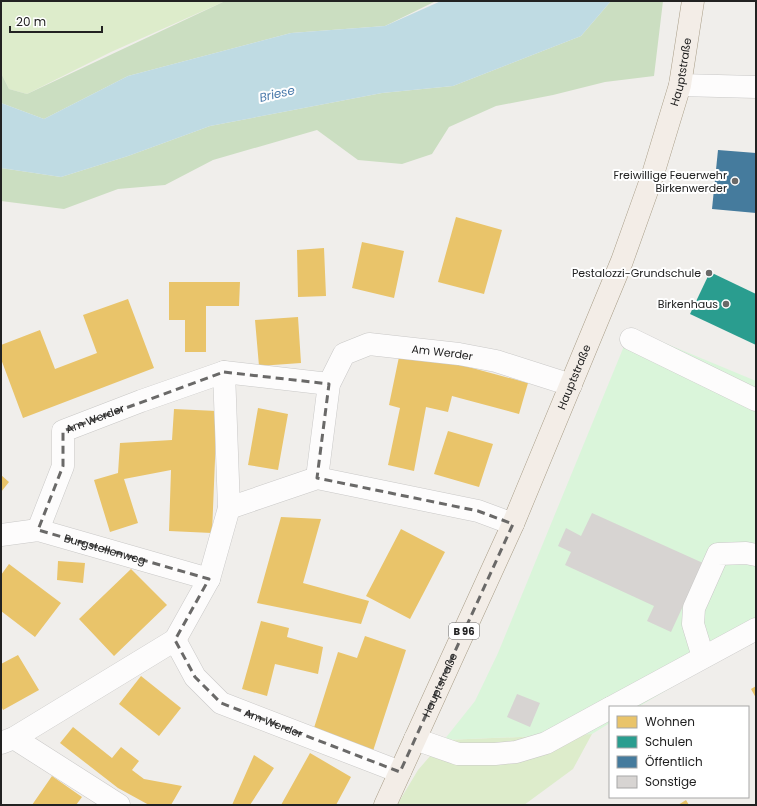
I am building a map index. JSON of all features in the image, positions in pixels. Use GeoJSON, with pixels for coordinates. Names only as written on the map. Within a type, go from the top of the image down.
{"type":"FeatureCollection","features":[{"type":"Feature","properties":{"kind":"main road","name":"Hauptstraße"},"geometry":{"type":"LineString","coordinates":[[385,805],[513,524],[622,261],[653,174],[680,85],[693,1]]}},
{"type":"Feature","properties":{"kind":"street"},"geometry":{"type":"LineString","coordinates":[[680,85],[756,87]]}},
{"type":"Feature","properties":{"kind":"street"},"geometry":{"type":"LineString","coordinates":[[631,339],[756,400]]}},
{"type":"Feature","properties":{"kind":"street","name":"Am Werder"},"geometry":{"type":"LineString","coordinates":[[317,478],[329,384],[344,354],[369,344],[478,357],[533,372],[571,385]]}},
{"type":"Feature","properties":{"kind":"street"},"geometry":{"type":"LineString","coordinates":[[119,805],[7,741],[175,640],[209,579],[229,508],[224,372]]}},
{"type":"Feature","properties":{"kind":"street","name":"Am Werder"},"geometry":{"type":"LineString","coordinates":[[38,530],[62,466],[63,431],[224,372],[329,384]]}},
{"type":"Feature","properties":{"kind":"street"},"geometry":{"type":"LineString","coordinates":[[229,508],[317,478],[478,511],[513,524]]}},
{"type":"Feature","properties":{"kind":"street","name":"Burgstellenweg"},"geometry":{"type":"LineString","coordinates":[[1,535],[38,530],[209,579]]}},
{"type":"Feature","properties":{"kind":"street"},"geometry":{"type":"LineString","coordinates":[[703,657],[693,624],[694,608],[718,554],[746,553],[756,555]]}},
{"type":"Feature","properties":{"kind":"street"},"geometry":{"type":"LineString","coordinates":[[615,706],[756,629]]}},
{"type":"Feature","properties":{"kind":"street","name":"Am Werder"},"geometry":{"type":"LineString","coordinates":[[175,640],[196,677],[221,702],[400,772]]}},
{"type":"Feature","properties":{"kind":"street"},"geometry":{"type":"LineString","coordinates":[[415,739],[458,754],[495,754],[516,752],[546,743],[609,709]]}},
{"type":"Feature","properties":{"kind":"highlighted area"},"geometry":{"type":"Polygon","coordinates":[[[224,372],[329,384],[317,478],[478,511],[513,524],[400,772],[221,703],[195,677],[175,640],[209,579],[38,530],[63,466],[63,431],[224,372]]]}},
{"type":"Feature","properties":{"kind":"green space"},"geometry":{"type":"Polygon","coordinates":[[[1,1],[230,1],[223,2],[111,52],[27,94],[9,89],[1,73],[1,1]]]}},
{"type":"Feature","properties":{"kind":"green space"},"geometry":{"type":"Polygon","coordinates":[[[436,1],[385,26],[291,33],[128,76],[44,119],[1,103],[1,73],[9,89],[27,94],[223,2],[436,1]]]}},
{"type":"Feature","properties":{"kind":"green space"},"geometry":{"type":"Polygon","coordinates":[[[611,1],[663,1],[654,76],[605,82],[553,95],[496,106],[449,127],[432,154],[402,164],[358,160],[317,130],[213,160],[165,185],[118,189],[64,209],[1,201],[1,168],[61,177],[128,156],[210,126],[382,93],[453,86],[581,36],[611,1]]]}},
{"type":"Feature","properties":{"kind":"green space"},"geometry":{"type":"Polygon","coordinates":[[[631,329],[756,381],[756,638],[640,706],[609,706],[609,724],[592,734],[444,740],[475,701],[498,653],[631,329]]]}},
{"type":"Feature","properties":{"kind":"green space"},"geometry":{"type":"Polygon","coordinates":[[[592,734],[573,769],[524,805],[397,805],[418,770],[444,740],[592,734]]]}},
{"type":"Feature","properties":{"kind":"water","name":"Briese"},"geometry":{"type":"Polygon","coordinates":[[[441,1],[611,1],[581,36],[453,86],[382,93],[210,126],[128,156],[61,177],[1,168],[1,103],[44,119],[128,76],[291,33],[385,26],[441,1]]]}},
{"type":"Feature","properties":{"kind":"building: Wohnen"},"geometry":{"type":"Polygon","coordinates":[[[456,217],[502,230],[484,294],[438,282],[456,217]]]}},
{"type":"Feature","properties":{"kind":"building: Wohnen"},"geometry":{"type":"Polygon","coordinates":[[[362,242],[404,251],[394,298],[352,288],[362,242]]]}},
{"type":"Feature","properties":{"kind":"building: Wohnen"},"geometry":{"type":"Polygon","coordinates":[[[324,248],[326,296],[298,297],[297,250],[324,248]]]}},
{"type":"Feature","properties":{"kind":"building: Wohnen"},"geometry":{"type":"Polygon","coordinates":[[[169,282],[240,282],[239,306],[206,306],[206,352],[185,352],[185,320],[169,320],[169,282]]]}},
{"type":"Feature","properties":{"kind":"building: Wohnen"},"geometry":{"type":"Polygon","coordinates":[[[128,299],[154,368],[23,418],[1,359],[1,345],[40,330],[55,369],[97,353],[83,315],[128,299]]]}},
{"type":"Feature","properties":{"kind":"building: Wohnen"},"geometry":{"type":"Polygon","coordinates":[[[298,317],[301,363],[259,366],[255,320],[298,317]]]}},
{"type":"Feature","properties":{"kind":"building: Wohnen"},"geometry":{"type":"Polygon","coordinates":[[[400,352],[439,359],[528,383],[519,414],[452,396],[448,412],[426,407],[414,471],[388,465],[400,408],[389,405],[400,352]]]}},
{"type":"Feature","properties":{"kind":"building: Wohnen"},"geometry":{"type":"Polygon","coordinates":[[[258,408],[288,414],[278,470],[248,465],[258,408]]]}},
{"type":"Feature","properties":{"kind":"building: Wohnen"},"geometry":{"type":"Polygon","coordinates":[[[174,409],[217,411],[212,533],[169,531],[171,470],[124,479],[138,523],[110,532],[94,480],[118,473],[120,443],[172,440],[174,409]]]}},
{"type":"Feature","properties":{"kind":"building: Wohnen"},"geometry":{"type":"Polygon","coordinates":[[[448,431],[493,444],[479,487],[434,474],[448,431]]]}},
{"type":"Feature","properties":{"kind":"building: Wohnen"},"geometry":{"type":"Polygon","coordinates":[[[1,475],[9,482],[1,492],[1,475]]]}},
{"type":"Feature","properties":{"kind":"building: Wohnen"},"geometry":{"type":"Polygon","coordinates":[[[281,517],[321,519],[303,583],[369,601],[361,624],[257,603],[281,517]]]}},
{"type":"Feature","properties":{"kind":"building: Wohnen"},"geometry":{"type":"Polygon","coordinates":[[[401,529],[445,552],[410,619],[366,596],[401,529]]]}},
{"type":"Feature","properties":{"kind":"building: Wohnen"},"geometry":{"type":"Polygon","coordinates":[[[58,561],[85,563],[83,583],[57,580],[58,561]]]}},
{"type":"Feature","properties":{"kind":"building: Wohnen"},"geometry":{"type":"Polygon","coordinates":[[[9,564],[61,603],[35,637],[1,611],[1,575],[9,564]]]}},
{"type":"Feature","properties":{"kind":"building: Wohnen"},"geometry":{"type":"Polygon","coordinates":[[[131,569],[167,605],[114,656],[79,619],[131,569]]]}},
{"type":"Feature","properties":{"kind":"building: Wohnen"},"geometry":{"type":"Polygon","coordinates":[[[261,621],[289,628],[287,637],[323,647],[318,674],[275,664],[267,696],[242,689],[261,621]]]}},
{"type":"Feature","properties":{"kind":"building: Wohnen"},"geometry":{"type":"Polygon","coordinates":[[[365,636],[406,650],[373,751],[313,731],[338,652],[357,658],[365,636]]]}},
{"type":"Feature","properties":{"kind":"building: Wohnen"},"geometry":{"type":"Polygon","coordinates":[[[18,655],[39,690],[3,710],[1,706],[1,664],[18,655]]]}},
{"type":"Feature","properties":{"kind":"building: Wohnen"},"geometry":{"type":"Polygon","coordinates":[[[141,676],[181,708],[159,736],[119,704],[141,676]]]}},
{"type":"Feature","properties":{"kind":"building: Wohnen"},"geometry":{"type":"Polygon","coordinates":[[[756,686],[756,698],[751,689],[756,686]]]}},
{"type":"Feature","properties":{"kind":"building: Wohnen"},"geometry":{"type":"Polygon","coordinates":[[[73,727],[112,758],[121,747],[139,761],[132,770],[144,779],[182,786],[171,805],[149,805],[118,788],[60,743],[73,727]]]}},
{"type":"Feature","properties":{"kind":"building: Wohnen"},"geometry":{"type":"Polygon","coordinates":[[[310,753],[351,777],[336,805],[281,805],[310,753]]]}},
{"type":"Feature","properties":{"kind":"building: Wohnen"},"geometry":{"type":"Polygon","coordinates":[[[254,755],[274,768],[250,805],[232,805],[254,755]]]}},
{"type":"Feature","properties":{"kind":"building: Wohnen"},"geometry":{"type":"Polygon","coordinates":[[[52,776],[82,797],[76,805],[32,805],[52,776]]]}},
{"type":"Feature","properties":{"kind":"building: Wohnen"},"geometry":{"type":"Polygon","coordinates":[[[686,800],[689,805],[678,805],[686,800]]]}},
{"type":"Feature","properties":{"kind":"building: Schulen","name":"Birkenhaus"},"geometry":{"type":"Polygon","coordinates":[[[710,272],[756,294],[756,345],[690,314],[710,272]]]}},
{"type":"Feature","properties":{"kind":"building: Öffentlich","name":"Freiwillige Feuerwehr Birkenwerder"},"geometry":{"type":"Polygon","coordinates":[[[718,150],[756,153],[756,213],[712,209],[718,150]]]}},
{"type":"Feature","properties":{"kind":"building: Sonstige"},"geometry":{"type":"Polygon","coordinates":[[[592,513],[703,563],[671,632],[647,621],[654,606],[565,565],[571,552],[558,546],[566,528],[581,536],[592,513]]]}},
{"type":"Feature","properties":{"kind":"building: Sonstige"},"geometry":{"type":"Polygon","coordinates":[[[517,694],[540,703],[530,727],[507,717],[517,694]]]}},
{"type":"Feature","properties":{"kind":"place","name":"Freiwillige Feuerwehr Birkenwerder"},"geometry":{"type":"Point","coordinates":[735,181]}},
{"type":"Feature","properties":{"kind":"place","name":"Pestalozzi-Grundschule"},"geometry":{"type":"Point","coordinates":[709,273]}},
{"type":"Feature","properties":{"kind":"place","name":"Birkenhaus"},"geometry":{"type":"Point","coordinates":[726,304]}}]}
